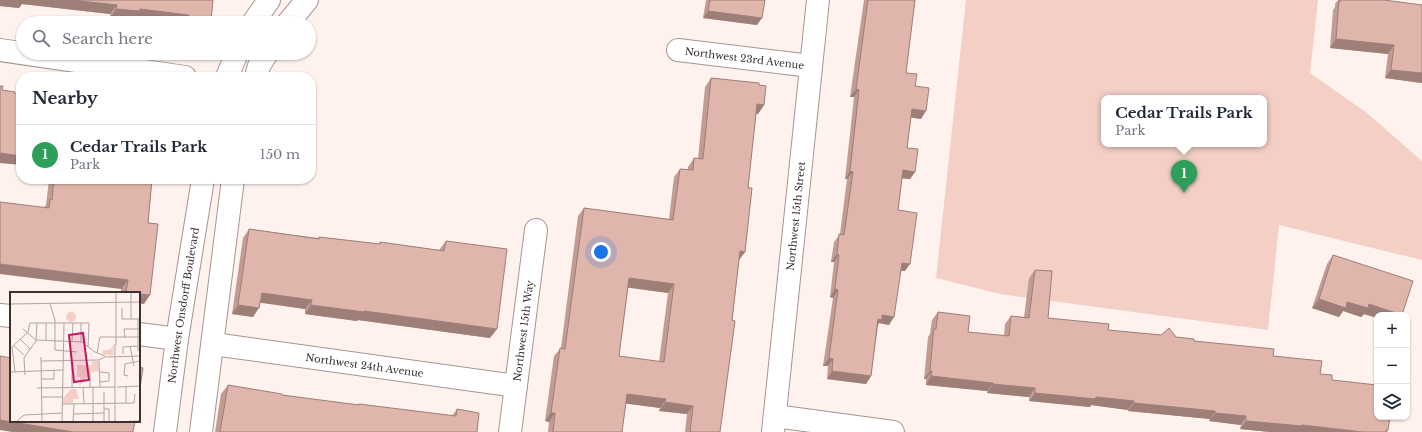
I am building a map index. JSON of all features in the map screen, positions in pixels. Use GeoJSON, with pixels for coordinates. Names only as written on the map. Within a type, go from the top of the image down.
{"type":"FeatureCollection","features":[{"type":"Feature","properties":{"kind":"street"},"geometry":{"type":"LineString","coordinates":[[258,16],[269,0]]}},
{"type":"Feature","properties":{"kind":"street"},"geometry":{"type":"LineString","coordinates":[[294,16],[307,0]]}},
{"type":"Feature","properties":{"kind":"street","name":"Northwest 15th Street"},"geometry":{"type":"LineString","coordinates":[[774,424],[818,0]]}},
{"type":"Feature","properties":{"kind":"street"},"geometry":{"type":"LineString","coordinates":[[0,50],[16,52]]}},
{"type":"Feature","properties":{"kind":"street","name":"Northwest 23rd Avenue"},"geometry":{"type":"LineString","coordinates":[[678,50],[811,66]]}},
{"type":"Feature","properties":{"kind":"street"},"geometry":{"type":"LineString","coordinates":[[69,60],[151,72]]}},
{"type":"Feature","properties":{"kind":"street"},"geometry":{"type":"LineString","coordinates":[[229,72],[234,60]]}},
{"type":"Feature","properties":{"kind":"street"},"geometry":{"type":"LineString","coordinates":[[257,72],[262,60]]}},
{"type":"Feature","properties":{"kind":"street","name":"Northwest Onsdorff Boulevard"},"geometry":{"type":"LineString","coordinates":[[165,432],[177,339],[202,184]]}},
{"type":"Feature","properties":{"kind":"street"},"geometry":{"type":"LineString","coordinates":[[201,432],[232,184]]}},
{"type":"Feature","properties":{"kind":"street","name":"Northwest 15th Way"},"geometry":{"type":"LineString","coordinates":[[510,432],[536,230]]}},
{"type":"Feature","properties":{"kind":"street"},"geometry":{"type":"LineString","coordinates":[[0,314],[10,316]]}},
{"type":"Feature","properties":{"kind":"street"},"geometry":{"type":"LineString","coordinates":[[140,334],[177,339]]}},
{"type":"Feature","properties":{"kind":"street","name":"Northwest 24th Avenue"},"geometry":{"type":"LineString","coordinates":[[213,344],[516,386]]}},
{"type":"Feature","properties":{"kind":"street"},"geometry":{"type":"LineString","coordinates":[[774,424],[893,432]]}},
{"type":"Feature","properties":{"kind":"shaded area"},"geometry":{"type":"Polygon","coordinates":[[[966,0],[1318,0],[1310,73],[1367,113],[1422,161],[1422,260],[1279,225],[1268,330],[1000,294],[936,278],[966,0]]]}},
{"type":"Feature","properties":{"kind":"building"},"geometry":{"type":"Polygon","coordinates":[[[71,0],[213,0],[211,16],[189,16],[140,9],[140,11],[116,9],[117,5],[71,0]]]}},
{"type":"Feature","properties":{"kind":"building"},"geometry":{"type":"Polygon","coordinates":[[[710,0],[765,0],[762,18],[708,11],[710,0]]]}},
{"type":"Feature","properties":{"kind":"building"},"geometry":{"type":"Polygon","coordinates":[[[868,0],[915,0],[906,73],[917,74],[915,86],[929,88],[926,111],[912,109],[907,148],[918,149],[915,172],[903,170],[898,210],[917,213],[910,264],[902,263],[894,317],[882,315],[882,320],[878,319],[871,376],[832,371],[833,359],[829,358],[838,290],[835,289],[839,255],[837,254],[839,234],[844,235],[853,172],[850,171],[859,90],[856,89],[868,0]]]}},
{"type":"Feature","properties":{"kind":"building"},"geometry":{"type":"Polygon","coordinates":[[[1384,0],[1422,5],[1422,73],[1391,70],[1394,45],[1336,39],[1339,1],[1384,0]]]}},
{"type":"Feature","properties":{"kind":"building"},"geometry":{"type":"Polygon","coordinates":[[[711,78],[759,83],[759,85],[766,86],[764,105],[757,104],[748,188],[752,188],[745,252],[740,251],[732,320],[735,321],[720,432],[690,432],[693,406],[665,402],[666,399],[627,394],[622,432],[553,432],[555,413],[551,413],[560,348],[565,349],[584,208],[673,220],[680,169],[693,170],[694,158],[703,159],[711,78]],[[629,278],[619,356],[664,362],[674,284],[629,278]]]}},
{"type":"Feature","properties":{"kind":"building"},"geometry":{"type":"Polygon","coordinates":[[[0,86],[3,86],[2,90],[16,93],[16,155],[0,153],[0,86]]]}},
{"type":"Feature","properties":{"kind":"building"},"geometry":{"type":"Polygon","coordinates":[[[54,184],[152,184],[148,223],[158,224],[150,295],[140,294],[140,292],[126,292],[128,280],[0,264],[0,202],[49,208],[50,199],[52,200],[54,184]]]}},
{"type":"Feature","properties":{"kind":"building"},"geometry":{"type":"Polygon","coordinates":[[[249,229],[319,239],[319,237],[380,244],[380,242],[444,251],[446,241],[507,249],[497,329],[311,305],[312,300],[262,293],[259,308],[238,305],[249,229]]]}},
{"type":"Feature","properties":{"kind":"building"},"geometry":{"type":"Polygon","coordinates":[[[1333,255],[1413,281],[1403,312],[1393,312],[1369,304],[1368,308],[1347,302],[1346,308],[1319,299],[1333,255]]]}},
{"type":"Feature","properties":{"kind":"building"},"geometry":{"type":"Polygon","coordinates":[[[1035,270],[1052,271],[1048,318],[1109,324],[1108,330],[1161,335],[1169,328],[1176,337],[1194,339],[1194,341],[1274,349],[1273,356],[1322,361],[1320,374],[1332,375],[1332,380],[1374,385],[1374,420],[1390,420],[1388,430],[1386,430],[1386,432],[1363,432],[1302,425],[1246,421],[1246,416],[1215,413],[1215,411],[1134,403],[1134,401],[1096,397],[1095,399],[1035,393],[1035,388],[931,376],[932,371],[930,371],[933,337],[934,329],[936,329],[938,312],[970,316],[968,332],[1009,336],[1011,316],[1029,318],[1035,270]]]}},
{"type":"Feature","properties":{"kind":"building"},"geometry":{"type":"Polygon","coordinates":[[[0,356],[10,358],[10,422],[0,420],[0,356]]]}},
{"type":"Feature","properties":{"kind":"building"},"geometry":{"type":"Polygon","coordinates":[[[140,367],[143,368],[140,388],[140,367]]]}},
{"type":"Feature","properties":{"kind":"building"},"geometry":{"type":"Polygon","coordinates":[[[228,385],[282,395],[456,416],[457,409],[479,413],[477,432],[220,432],[228,385]]]}},
{"type":"Feature","properties":{"kind":"building"},"geometry":{"type":"Polygon","coordinates":[[[12,422],[135,422],[133,432],[74,432],[12,422]]]}},
{"type":"Feature","properties":{"kind":"place","name":"Cedar Trails Park"},"geometry":{"type":"Point","coordinates":[1184,193]}}]}
